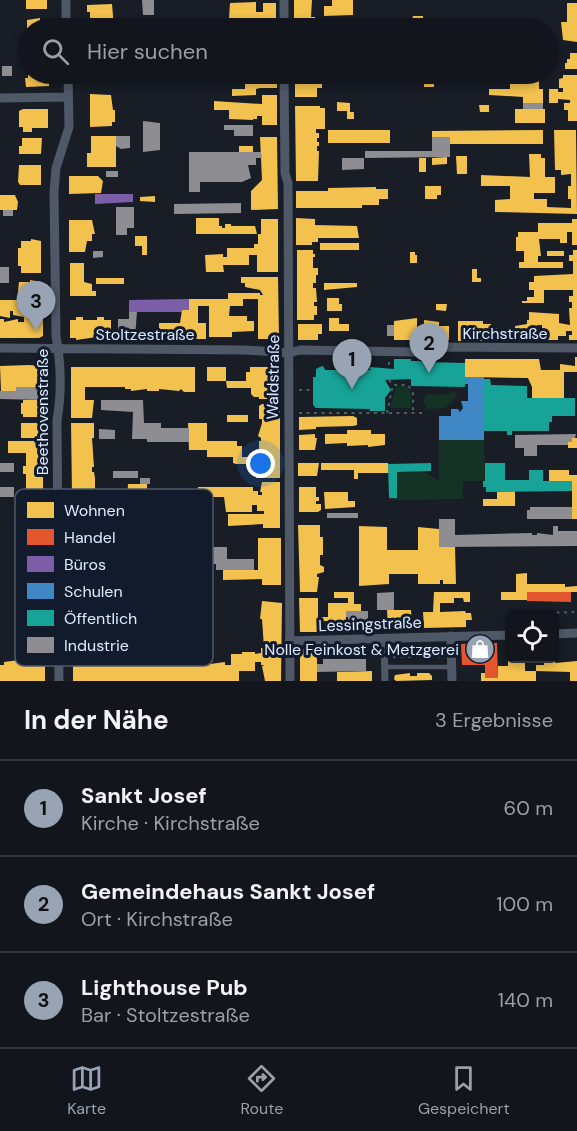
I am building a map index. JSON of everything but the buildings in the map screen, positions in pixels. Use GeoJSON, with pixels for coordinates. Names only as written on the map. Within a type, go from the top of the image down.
{"type":"FeatureCollection","features":[{"type":"Feature","properties":{"kind":"street"},"geometry":{"type":"LineString","coordinates":[[66,0],[66,18]]}},
{"type":"Feature","properties":{"kind":"street"},"geometry":{"type":"LineString","coordinates":[[284,0],[284,18]]}},
{"type":"Feature","properties":{"kind":"street","name":"Beethovenstraße"},"geometry":{"type":"LineString","coordinates":[[58,489],[57,420],[60,405],[60,357],[56,336],[54,192],[56,168],[68,132],[68,84]]}},
{"type":"Feature","properties":{"kind":"street","name":"Waldstraße"},"geometry":{"type":"LineString","coordinates":[[284,84],[285,173],[288,183],[290,681]]}},
{"type":"Feature","properties":{"kind":"street"},"geometry":{"type":"LineString","coordinates":[[0,98],[68,97]]}},
{"type":"Feature","properties":{"kind":"street","name":"Kirchstraße"},"geometry":{"type":"LineString","coordinates":[[289,353],[300,350],[414,352],[444,347],[577,348]]}},
{"type":"Feature","properties":{"kind":"street","name":"Stoltzestraße"},"geometry":{"type":"LineString","coordinates":[[0,348],[245,350],[289,353]]}},
{"type":"Feature","properties":{"kind":"street"},"geometry":{"type":"LineString","coordinates":[[559,634],[577,633]]}},
{"type":"Feature","properties":{"kind":"street","name":"Lessingstraße"},"geometry":{"type":"LineString","coordinates":[[289,641],[505,634]]}},
{"type":"Feature","properties":{"kind":"street"},"geometry":{"type":"LineString","coordinates":[[451,636],[452,681]]}},
{"type":"Feature","properties":{"kind":"street"},"geometry":{"type":"LineString","coordinates":[[384,638],[385,681]]}},
{"type":"Feature","properties":{"kind":"street","name":"Beethovenstraße"},"geometry":{"type":"LineString","coordinates":[[59,666],[59,681]]}},
{"type":"Feature","properties":{"kind":"lane"},"geometry":{"type":"LineString","coordinates":[[384,667],[452,662]]}},
{"type":"Feature","properties":{"kind":"path"},"geometry":{"type":"LineString","coordinates":[[389,380],[393,385]]}},
{"type":"Feature","properties":{"kind":"path"},"geometry":{"type":"LineString","coordinates":[[387,413],[393,385]]}},
{"type":"Feature","properties":{"kind":"path"},"geometry":{"type":"LineString","coordinates":[[393,385],[408,385],[413,393],[413,413]]}},
{"type":"Feature","properties":{"kind":"path"},"geometry":{"type":"LineString","coordinates":[[296,390],[313,390]]}},
{"type":"Feature","properties":{"kind":"path"},"geometry":{"type":"LineString","coordinates":[[296,412],[423,413]]}},
{"type":"Feature","properties":{"kind":"path"},"geometry":{"type":"LineString","coordinates":[[559,612],[577,612]]}},
{"type":"Feature","properties":{"kind":"path"},"geometry":{"type":"LineString","coordinates":[[568,612],[568,619]]}},
{"type":"Feature","properties":{"kind":"path"},"geometry":{"type":"LineString","coordinates":[[384,657],[452,662]]}},
{"type":"Feature","properties":{"kind":"green space"},"geometry":{"type":"Polygon","coordinates":[[[396,386],[407,386],[411,393],[411,408],[390,408],[396,386]]]}},
{"type":"Feature","properties":{"kind":"green space"},"geometry":{"type":"Polygon","coordinates":[[[455,392],[458,395],[445,408],[427,409],[424,403],[424,398],[428,394],[440,395],[455,392]]]}},
{"type":"Feature","properties":{"kind":"green space"},"geometry":{"type":"Polygon","coordinates":[[[439,440],[484,440],[485,481],[463,481],[463,499],[389,500],[389,498],[397,498],[397,472],[422,471],[439,481],[439,440]]]}},
{"type":"Feature","properties":{"kind":"place","name":"Lighthouse Pub"},"geometry":{"type":"Point","coordinates":[36,331]}},
{"type":"Feature","properties":{"kind":"place","name":"Gemeindehaus Sankt Josef"},"geometry":{"type":"Point","coordinates":[429,373]}},
{"type":"Feature","properties":{"kind":"place","name":"Sankt Josef"},"geometry":{"type":"Point","coordinates":[352,389]}},
{"type":"Feature","properties":{"kind":"place","name":"Nolle Feinkost & Metzgerei"},"geometry":{"type":"Point","coordinates":[480,649]}}]}
